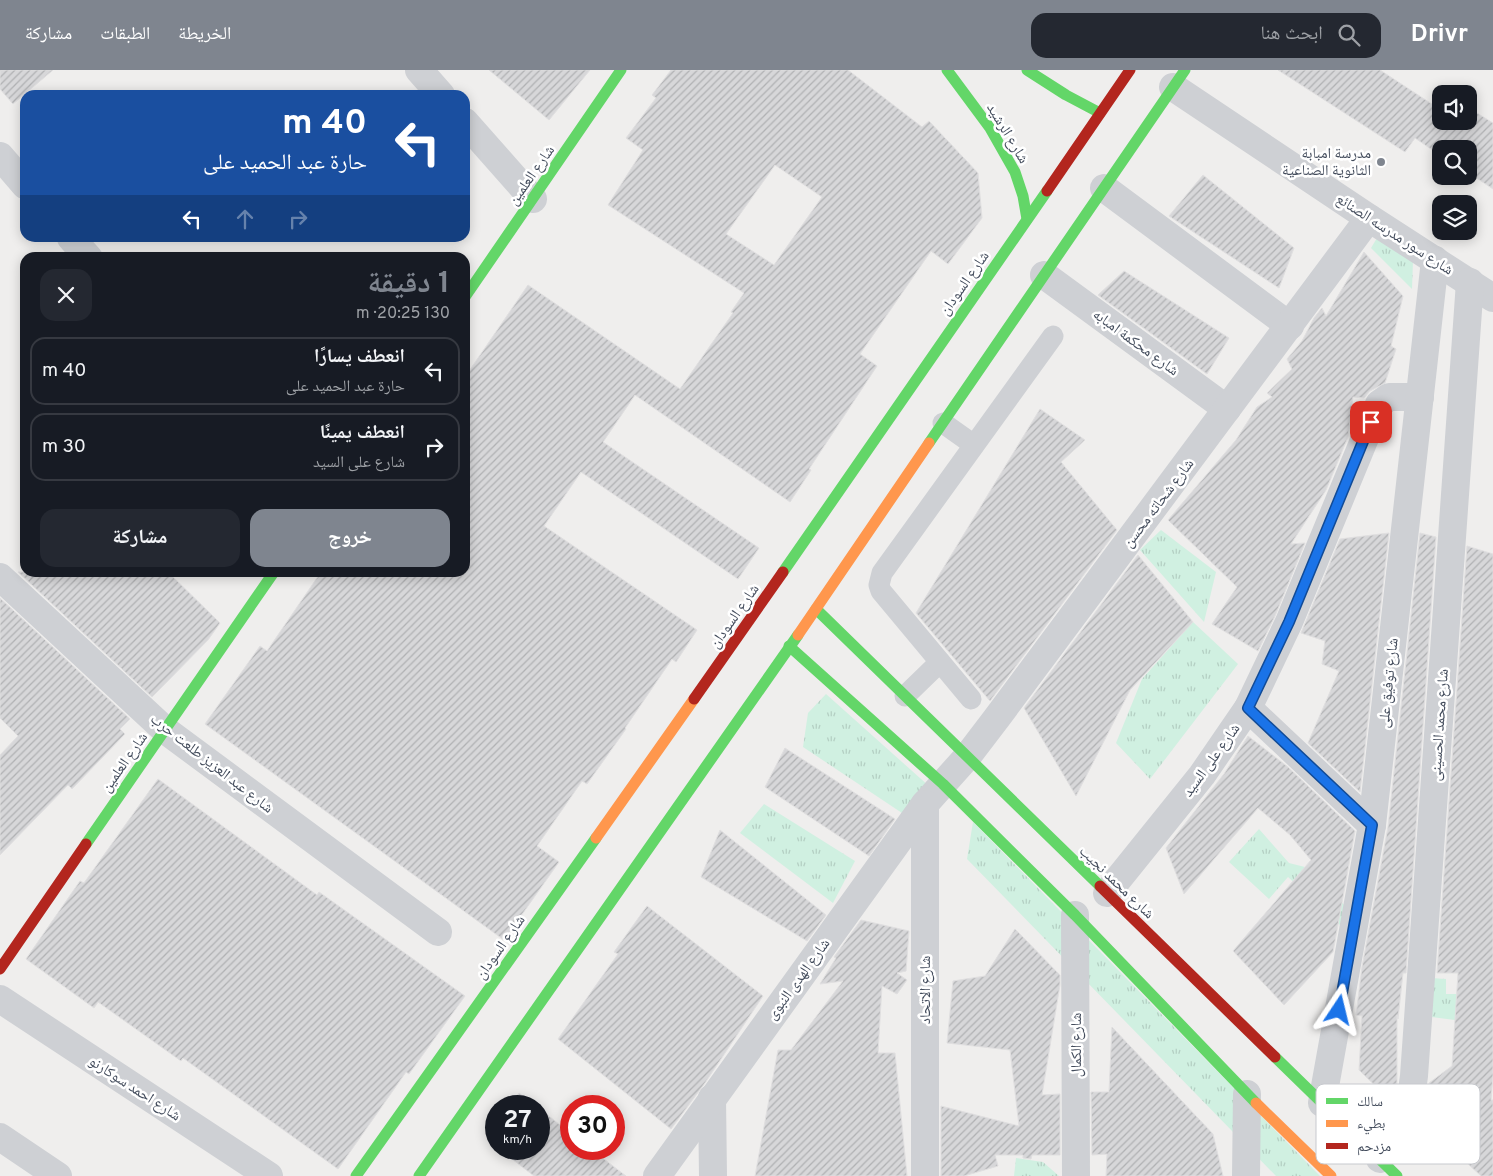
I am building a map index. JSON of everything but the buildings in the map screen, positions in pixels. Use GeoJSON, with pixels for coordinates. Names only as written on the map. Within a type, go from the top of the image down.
{"type":"FeatureCollection","features":[{"type":"Feature","properties":{"kind":"main road","name":"شارع العلمين"},"geometry":{"type":"LineString","coordinates":[[470,290],[621,70]]}},
{"type":"Feature","properties":{"kind":"main road","name":"شارع الرشيد"},"geometry":{"type":"LineString","coordinates":[[947,70],[990,128],[1015,172],[1023,196],[1026,219]]}},
{"type":"Feature","properties":{"kind":"main road"},"geometry":{"type":"LineString","coordinates":[[1027,70],[1066,95],[1100,113]]}},
{"type":"Feature","properties":{"kind":"main road","name":"شارع السودان"},"geometry":{"type":"LineString","coordinates":[[356,1176],[754,614],[1130,70]]}},
{"type":"Feature","properties":{"kind":"main road"},"geometry":{"type":"LineString","coordinates":[[419,1176],[816,608],[1179,79]]}},
{"type":"Feature","properties":{"kind":"main road","name":"شارع العلمين"},"geometry":{"type":"LineString","coordinates":[[0,970],[271,577]]}},
{"type":"Feature","properties":{"kind":"main road","name":"شارع محمد نجيب"},"geometry":{"type":"LineString","coordinates":[[816,608],[1316,1097]]}},
{"type":"Feature","properties":{"kind":"main road"},"geometry":{"type":"LineString","coordinates":[[789,646],[934,794],[1075,915],[1247,1094],[1316,1161]]}},
{"type":"Feature","properties":{"kind":"main road"},"geometry":{"type":"LineString","coordinates":[[1319,1164],[1331,1176]]}},
{"type":"Feature","properties":{"kind":"street"},"geometry":{"type":"LineString","coordinates":[[420,70],[438,90]]}},
{"type":"Feature","properties":{"kind":"street","name":"شارع سور مدرسه الصنائع"},"geometry":{"type":"LineString","coordinates":[[1179,79],[1369,218],[1493,298]]}},
{"type":"Feature","properties":{"kind":"street"},"geometry":{"type":"LineString","coordinates":[[470,128],[533,199]]}},
{"type":"Feature","properties":{"kind":"street"},"geometry":{"type":"LineString","coordinates":[[0,156],[20,179]]}},
{"type":"Feature","properties":{"kind":"street"},"geometry":{"type":"LineString","coordinates":[[1104,188],[1290,326]]}},
{"type":"Feature","properties":{"kind":"street","name":"شارع شحاته محسن"},"geometry":{"type":"LineString","coordinates":[[934,794],[967,756],[1369,218]]}},
{"type":"Feature","properties":{"kind":"street"},"geometry":{"type":"LineString","coordinates":[[75,242],[84,252]]}},
{"type":"Feature","properties":{"kind":"street","name":"شارع توفيق على"},"geometry":{"type":"LineString","coordinates":[[1325,1084],[1372,825],[1435,260]]}},
{"type":"Feature","properties":{"kind":"street","name":"شارع محكمة امبابه"},"geometry":{"type":"LineString","coordinates":[[1044,275],[1228,409]]}},
{"type":"Feature","properties":{"kind":"street","name":"شارع محمد الحسينى"},"geometry":{"type":"LineString","coordinates":[[1413,1084],[1470,282]]}},
{"type":"Feature","properties":{"kind":"street","name":"شارع على السيد"},"geometry":{"type":"LineString","coordinates":[[1107,893],[1202,775],[1248,708],[1289,622],[1378,404],[1389,396],[1420,397]]}},
{"type":"Feature","properties":{"kind":"street","name":"شارع عبد العزيز طلعت حرب"},"geometry":{"type":"LineString","coordinates":[[0,577],[165,730],[438,932]]}},
{"type":"Feature","properties":{"kind":"street"},"geometry":{"type":"LineString","coordinates":[[1248,708],[1372,825]]}},
{"type":"Feature","properties":{"kind":"street","name":"شارع الهدى النبوى"},"geometry":{"type":"LineString","coordinates":[[657,1176],[934,794]]}},
{"type":"Feature","properties":{"kind":"street","name":"شارع الاتحاد"},"geometry":{"type":"LineString","coordinates":[[925,1176],[934,794]]}},
{"type":"Feature","properties":{"kind":"street","name":"شارع الكمال"},"geometry":{"type":"LineString","coordinates":[[1075,915],[1076,1176]]}},
{"type":"Feature","properties":{"kind":"street","name":"شارع احمد سوكارنو"},"geometry":{"type":"LineString","coordinates":[[0,1000],[270,1176]]}},
{"type":"Feature","properties":{"kind":"street"},"geometry":{"type":"LineString","coordinates":[[1246,1176],[1247,1094]]}},
{"type":"Feature","properties":{"kind":"street"},"geometry":{"type":"LineString","coordinates":[[712,1098],[713,1176]]}},
{"type":"Feature","properties":{"kind":"street"},"geometry":{"type":"LineString","coordinates":[[0,1137],[58,1176]]}},
{"type":"Feature","properties":{"kind":"lane"},"geometry":{"type":"LineString","coordinates":[[971,698],[881,591],[880,579],[882,573],[1053,336]]}},
{"type":"Feature","properties":{"kind":"lane"},"geometry":{"type":"LineString","coordinates":[[943,423],[974,445]]}},
{"type":"Feature","properties":{"kind":"lane"},"geometry":{"type":"LineString","coordinates":[[905,696],[940,662]]}},
{"type":"Feature","properties":{"kind":"green space"},"geometry":{"type":"Polygon","coordinates":[[[1380,233],[1413,261],[1412,289],[1371,248],[1380,233]]]}},
{"type":"Feature","properties":{"kind":"green space"},"geometry":{"type":"Polygon","coordinates":[[[1161,530],[1216,572],[1204,622],[1140,550],[1161,530]]]}},
{"type":"Feature","properties":{"kind":"green space"},"geometry":{"type":"Polygon","coordinates":[[[1193,622],[1238,664],[1150,779],[1116,743],[1142,679],[1193,622]]]}},
{"type":"Feature","properties":{"kind":"green space"},"geometry":{"type":"Polygon","coordinates":[[[826,694],[930,787],[905,815],[803,747],[808,713],[826,694]]]}},
{"type":"Feature","properties":{"kind":"green space"},"geometry":{"type":"Polygon","coordinates":[[[764,804],[855,861],[833,903],[740,833],[764,804]]]}},
{"type":"Feature","properties":{"kind":"green space"},"geometry":{"type":"Polygon","coordinates":[[[973,822],[1320,1176],[1276,1176],[967,859],[973,822]]]}},
{"type":"Feature","properties":{"kind":"green space"},"geometry":{"type":"Polygon","coordinates":[[[1259,829],[1289,863],[1309,868],[1349,910],[1341,926],[1288,877],[1269,899],[1229,862],[1259,829]]]}},
{"type":"Feature","properties":{"kind":"green space"},"geometry":{"type":"Polygon","coordinates":[[[1431,978],[1446,979],[1446,994],[1471,994],[1470,1022],[1424,1016],[1431,978]]]}},
{"type":"Feature","properties":{"kind":"green space"},"geometry":{"type":"Polygon","coordinates":[[[1016,1158],[1043,1162],[1059,1176],[1014,1176],[1016,1158]]]}},
{"type":"Feature","properties":{"kind":"traffic: fast"},"geometry":{"type":"LineString","coordinates":[[470,290],[621,70]]}},
{"type":"Feature","properties":{"kind":"traffic: fast"},"geometry":{"type":"LineString","coordinates":[[947,70],[990,128],[1015,172],[1023,196],[1027,219]]}},
{"type":"Feature","properties":{"kind":"traffic: fast"},"geometry":{"type":"LineString","coordinates":[[1027,70],[1066,95],[1100,113]]}},
{"type":"Feature","properties":{"kind":"traffic: fast"},"geometry":{"type":"LineString","coordinates":[[929,443],[1185,70]]}},
{"type":"Feature","properties":{"kind":"traffic: fast"},"geometry":{"type":"LineString","coordinates":[[783,572],[1047,191]]}},
{"type":"Feature","properties":{"kind":"traffic: fast"},"geometry":{"type":"LineString","coordinates":[[86,844],[271,577]]}},
{"type":"Feature","properties":{"kind":"traffic: fast"},"geometry":{"type":"LineString","coordinates":[[816,609],[1100,886]]}},
{"type":"Feature","properties":{"kind":"traffic: fast"},"geometry":{"type":"LineString","coordinates":[[419,1176],[798,635]]}},
{"type":"Feature","properties":{"kind":"traffic: fast"},"geometry":{"type":"LineString","coordinates":[[789,646],[943,784],[1075,915],[1256,1103]]}},
{"type":"Feature","properties":{"kind":"traffic: fast"},"geometry":{"type":"LineString","coordinates":[[356,1176],[596,838]]}},
{"type":"Feature","properties":{"kind":"traffic: fast"},"geometry":{"type":"LineString","coordinates":[[1275,1057],[1316,1097]]}},
{"type":"Feature","properties":{"kind":"traffic: fast"},"geometry":{"type":"LineString","coordinates":[[1385,1164],[1397,1176]]}},
{"type":"Feature","properties":{"kind":"traffic: slow"},"geometry":{"type":"LineString","coordinates":[[798,635],[929,443]]}},
{"type":"Feature","properties":{"kind":"traffic: slow"},"geometry":{"type":"LineString","coordinates":[[596,838],[694,699]]}},
{"type":"Feature","properties":{"kind":"traffic: slow"},"geometry":{"type":"LineString","coordinates":[[1256,1103],[1316,1161]]}},
{"type":"Feature","properties":{"kind":"traffic: slow"},"geometry":{"type":"LineString","coordinates":[[1319,1164],[1331,1176]]}},
{"type":"Feature","properties":{"kind":"traffic: jam"},"geometry":{"type":"LineString","coordinates":[[1047,191],[1130,70]]}},
{"type":"Feature","properties":{"kind":"traffic: jam"},"geometry":{"type":"LineString","coordinates":[[694,699],[783,572]]}},
{"type":"Feature","properties":{"kind":"traffic: jam"},"geometry":{"type":"LineString","coordinates":[[0,969],[86,844]]}},
{"type":"Feature","properties":{"kind":"traffic: jam"},"geometry":{"type":"LineString","coordinates":[[1100,886],[1275,1057]]}},
{"type":"Feature","properties":{"kind":"place","name":"مدرسة امبابة الثانوية الصناعية"},"geometry":{"type":"Point","coordinates":[1381,162]}},
{"type":"Feature","properties":{"kind":"route"},"geometry":{"type":"LineString","coordinates":[[1339,1010],[1372,825],[1248,708],[1289,622],[1371,422]]}}]}
